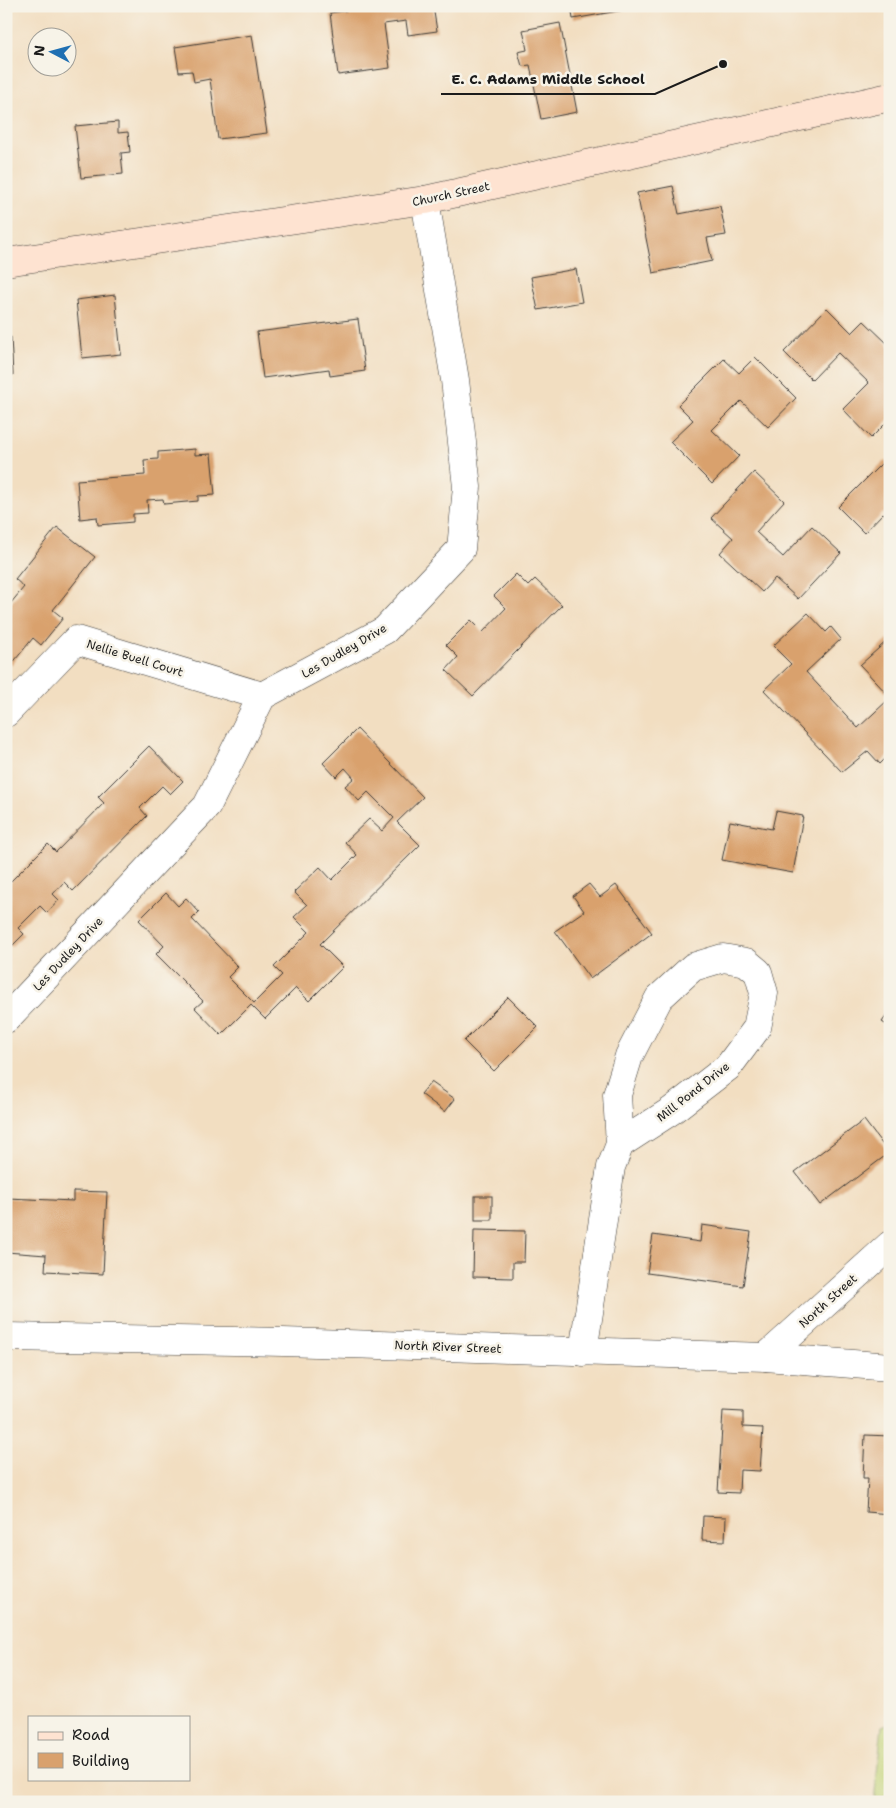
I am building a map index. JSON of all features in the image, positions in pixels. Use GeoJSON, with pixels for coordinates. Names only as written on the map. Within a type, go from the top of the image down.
{"type":"FeatureCollection","features":[{"type":"Feature","properties":{"kind":"main road","name":"Church Street"},"geometry":{"type":"LineString","coordinates":[[6,262],[425,200],[890,97]]}},
{"type":"Feature","properties":{"kind":"street","name":"Les Dudley Drive"},"geometry":{"type":"LineString","coordinates":[[6,1019],[207,806],[262,696],[385,630],[461,549],[467,487],[456,380],[425,200]]}},
{"type":"Feature","properties":{"kind":"street","name":"Nellie Buell Court"},"geometry":{"type":"LineString","coordinates":[[6,713],[76,640],[262,696]]}},
{"type":"Feature","properties":{"kind":"street","name":"Mill Pond Drive"},"geometry":{"type":"LineString","coordinates":[[584,1352],[610,1167],[620,1144],[617,1095],[629,1056],[659,998],[693,967],[723,958],[746,962],[758,972],[764,992],[757,1028],[728,1067],[671,1111],[620,1144]]}},
{"type":"Feature","properties":{"kind":"street","name":"North Street"},"geometry":{"type":"LineString","coordinates":[[766,1357],[890,1245]]}},
{"type":"Feature","properties":{"kind":"street","name":"North River Street"},"geometry":{"type":"LineString","coordinates":[[6,1337],[283,1342],[766,1357],[890,1367]]}},
{"type":"Feature","properties":{"kind":"green space"},"geometry":{"type":"Polygon","coordinates":[[[890,1723],[890,1802],[874,1802],[882,1726],[890,1723]]]}},
{"type":"Feature","properties":{"kind":"building"},"geometry":{"type":"Polygon","coordinates":[[[379,6],[433,6],[437,31],[408,35],[406,21],[384,24],[390,68],[338,75],[330,13],[379,6]]]}},
{"type":"Feature","properties":{"kind":"building"},"geometry":{"type":"Polygon","coordinates":[[[571,6],[623,6],[624,10],[573,19],[571,6]]]}},
{"type":"Feature","properties":{"kind":"building"},"geometry":{"type":"Polygon","coordinates":[[[560,23],[577,112],[541,119],[530,65],[522,66],[518,52],[527,50],[523,30],[560,23]]]}},
{"type":"Feature","properties":{"kind":"building"},"geometry":{"type":"Polygon","coordinates":[[[252,35],[267,133],[218,139],[210,79],[194,82],[192,71],[179,72],[175,47],[252,35]]]}},
{"type":"Feature","properties":{"kind":"building"},"geometry":{"type":"Polygon","coordinates":[[[6,63],[9,76],[6,77],[6,63]]]}},
{"type":"Feature","properties":{"kind":"building"},"geometry":{"type":"Polygon","coordinates":[[[118,122],[118,133],[128,132],[130,152],[121,153],[123,174],[81,178],[75,126],[118,122]]]}},
{"type":"Feature","properties":{"kind":"building"},"geometry":{"type":"Polygon","coordinates":[[[673,186],[679,214],[720,206],[726,235],[707,238],[712,261],[653,273],[637,193],[673,186]]]}},
{"type":"Feature","properties":{"kind":"building"},"geometry":{"type":"Polygon","coordinates":[[[576,269],[582,302],[538,310],[531,277],[576,269]]]}},
{"type":"Feature","properties":{"kind":"building"},"geometry":{"type":"Polygon","coordinates":[[[115,295],[121,354],[82,358],[76,300],[115,295]]]}},
{"type":"Feature","properties":{"kind":"building"},"geometry":{"type":"Polygon","coordinates":[[[827,308],[852,333],[864,321],[890,346],[890,419],[871,438],[843,409],[869,383],[838,353],[812,380],[784,352],[827,308]]]}},
{"type":"Feature","properties":{"kind":"building"},"geometry":{"type":"Polygon","coordinates":[[[358,319],[365,371],[330,376],[329,369],[263,378],[257,332],[358,319]]]}},
{"type":"Feature","properties":{"kind":"building"},"geometry":{"type":"Polygon","coordinates":[[[6,337],[11,337],[13,375],[6,376],[6,337]]]}},
{"type":"Feature","properties":{"kind":"building"},"geometry":{"type":"Polygon","coordinates":[[[755,357],[796,398],[768,427],[741,401],[712,430],[739,456],[712,484],[670,442],[693,420],[678,405],[724,359],[739,373],[755,357]]]}},
{"type":"Feature","properties":{"kind":"building"},"geometry":{"type":"Polygon","coordinates":[[[195,449],[195,455],[211,454],[215,495],[198,496],[198,501],[164,504],[163,499],[147,500],[148,513],[133,514],[133,522],[98,525],[97,517],[80,519],[77,480],[145,475],[144,460],[158,459],[158,452],[195,449]]]}},
{"type":"Feature","properties":{"kind":"building"},"geometry":{"type":"Polygon","coordinates":[[[887,461],[890,464],[890,519],[883,513],[864,533],[838,507],[883,462],[887,461]]]}},
{"type":"Feature","properties":{"kind":"building"},"geometry":{"type":"Polygon","coordinates":[[[754,472],[784,501],[756,532],[783,557],[812,526],[841,553],[798,599],[775,578],[762,592],[720,553],[733,538],[711,518],[754,472]]]}},
{"type":"Feature","properties":{"kind":"building"},"geometry":{"type":"Polygon","coordinates":[[[57,527],[95,557],[53,610],[63,618],[41,645],[33,638],[11,665],[6,661],[6,609],[24,587],[15,579],[57,527]]]}},
{"type":"Feature","properties":{"kind":"building"},"geometry":{"type":"Polygon","coordinates":[[[516,574],[528,586],[535,579],[562,605],[473,696],[446,670],[458,657],[446,645],[471,620],[483,632],[506,608],[494,596],[516,574]]]}},
{"type":"Feature","properties":{"kind":"building"},"geometry":{"type":"Polygon","coordinates":[[[808,613],[826,632],[831,627],[841,639],[806,672],[858,728],[890,698],[890,754],[880,764],[868,751],[842,772],[764,690],[791,664],[773,646],[808,613]]]}},
{"type":"Feature","properties":{"kind":"building"},"geometry":{"type":"Polygon","coordinates":[[[888,640],[890,641],[890,697],[860,665],[888,640]]]}},
{"type":"Feature","properties":{"kind":"building"},"geometry":{"type":"Polygon","coordinates":[[[357,729],[423,797],[397,822],[420,845],[320,944],[343,967],[309,1001],[296,988],[265,1019],[251,1005],[221,1035],[195,1008],[203,1001],[156,954],[164,946],[139,920],[166,893],[178,906],[186,898],[199,912],[192,919],[238,967],[228,977],[254,1003],[282,975],[274,967],[309,932],[294,917],[307,905],[294,892],[320,867],[332,880],[357,855],[345,842],[369,819],[382,831],[394,818],[368,792],[359,801],[345,786],[354,778],[345,768],[336,777],[323,763],[357,729]]]}},
{"type":"Feature","properties":{"kind":"building"},"geometry":{"type":"Polygon","coordinates":[[[149,746],[183,781],[170,794],[162,786],[140,808],[147,816],[73,891],[64,882],[53,894],[59,900],[47,913],[40,906],[18,928],[24,934],[11,947],[6,942],[6,886],[48,844],[56,852],[104,803],[98,797],[149,746]]]}},
{"type":"Feature","properties":{"kind":"building"},"geometry":{"type":"Polygon","coordinates":[[[776,811],[803,816],[793,873],[722,860],[730,821],[772,829],[776,811]]]}},
{"type":"Feature","properties":{"kind":"building"},"geometry":{"type":"Polygon","coordinates":[[[589,884],[600,897],[616,885],[652,933],[590,979],[555,931],[584,911],[573,896],[589,884]]]}},
{"type":"Feature","properties":{"kind":"building"},"geometry":{"type":"Polygon","coordinates":[[[508,997],[538,1027],[494,1071],[464,1041],[508,997]]]}},
{"type":"Feature","properties":{"kind":"building"},"geometry":{"type":"Polygon","coordinates":[[[890,1011],[890,1027],[882,1022],[890,1011]]]}},
{"type":"Feature","properties":{"kind":"building"},"geometry":{"type":"Polygon","coordinates":[[[431,1082],[455,1099],[445,1112],[421,1094],[431,1082]]]}},
{"type":"Feature","properties":{"kind":"building"},"geometry":{"type":"Polygon","coordinates":[[[864,1120],[889,1153],[820,1205],[795,1172],[864,1120]]]}},
{"type":"Feature","properties":{"kind":"building"},"geometry":{"type":"Polygon","coordinates":[[[73,1191],[107,1192],[103,1274],[45,1271],[46,1255],[6,1252],[6,1202],[8,1202],[8,1198],[73,1201],[73,1191]]]}},
{"type":"Feature","properties":{"kind":"building"},"geometry":{"type":"Polygon","coordinates":[[[475,1196],[492,1196],[492,1220],[475,1220],[475,1196]]]}},
{"type":"Feature","properties":{"kind":"building"},"geometry":{"type":"Polygon","coordinates":[[[702,1225],[751,1232],[743,1286],[647,1273],[653,1235],[700,1242],[702,1225]]]}},
{"type":"Feature","properties":{"kind":"building"},"geometry":{"type":"Polygon","coordinates":[[[474,1230],[525,1231],[524,1262],[513,1262],[513,1278],[473,1277],[474,1230]]]}},
{"type":"Feature","properties":{"kind":"building"},"geometry":{"type":"Polygon","coordinates":[[[723,1411],[743,1412],[743,1427],[763,1428],[760,1471],[740,1470],[739,1493],[718,1492],[723,1411]]]}},
{"type":"Feature","properties":{"kind":"building"},"geometry":{"type":"Polygon","coordinates":[[[865,1435],[890,1436],[890,1514],[866,1512],[868,1478],[863,1478],[865,1435]]]}},
{"type":"Feature","properties":{"kind":"building"},"geometry":{"type":"Polygon","coordinates":[[[703,1516],[726,1517],[725,1541],[702,1540],[703,1516]]]}},
{"type":"Feature","properties":{"kind":"place","name":"E. C. Adams Middle School"},"geometry":{"type":"Point","coordinates":[723,64]}}]}
